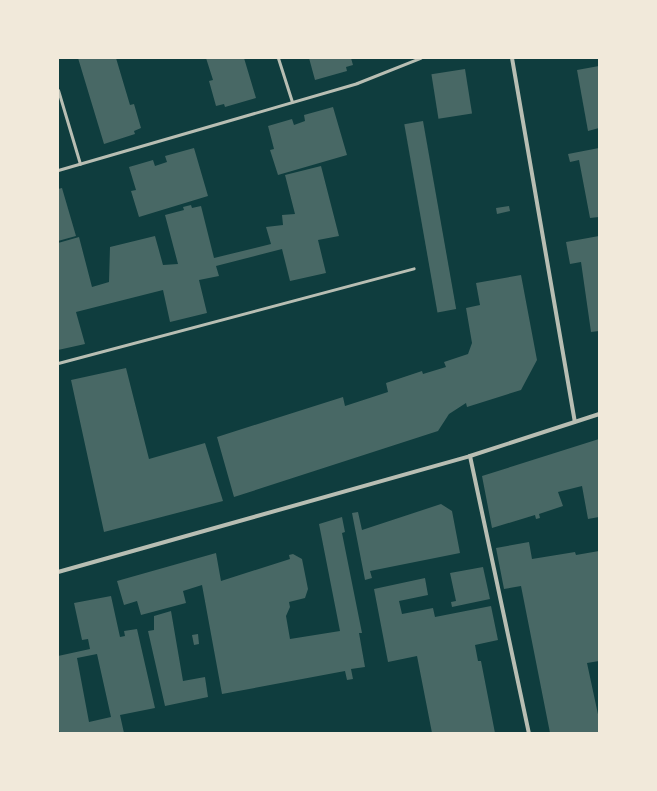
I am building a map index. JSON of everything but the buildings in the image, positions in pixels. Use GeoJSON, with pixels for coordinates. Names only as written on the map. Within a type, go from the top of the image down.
{"type":"FeatureCollection","features":[{"type":"Feature","properties":{"kind":"street"},"geometry":{"type":"LineString","coordinates":[[512,58],[575,422]]}},
{"type":"Feature","properties":{"kind":"street"},"geometry":{"type":"LineString","coordinates":[[58,572],[470,456],[599,414]]}},
{"type":"Feature","properties":{"kind":"street"},"geometry":{"type":"LineString","coordinates":[[470,456],[529,733]]}},
{"type":"Feature","properties":{"kind":"lane"},"geometry":{"type":"LineString","coordinates":[[278,58],[292,102]]}},
{"type":"Feature","properties":{"kind":"lane"},"geometry":{"type":"LineString","coordinates":[[58,170],[357,83],[420,58]]}},
{"type":"Feature","properties":{"kind":"lane"},"geometry":{"type":"LineString","coordinates":[[58,90],[80,164]]}},
{"type":"Feature","properties":{"kind":"lane"},"geometry":{"type":"LineString","coordinates":[[58,363],[414,268]]}}]}
